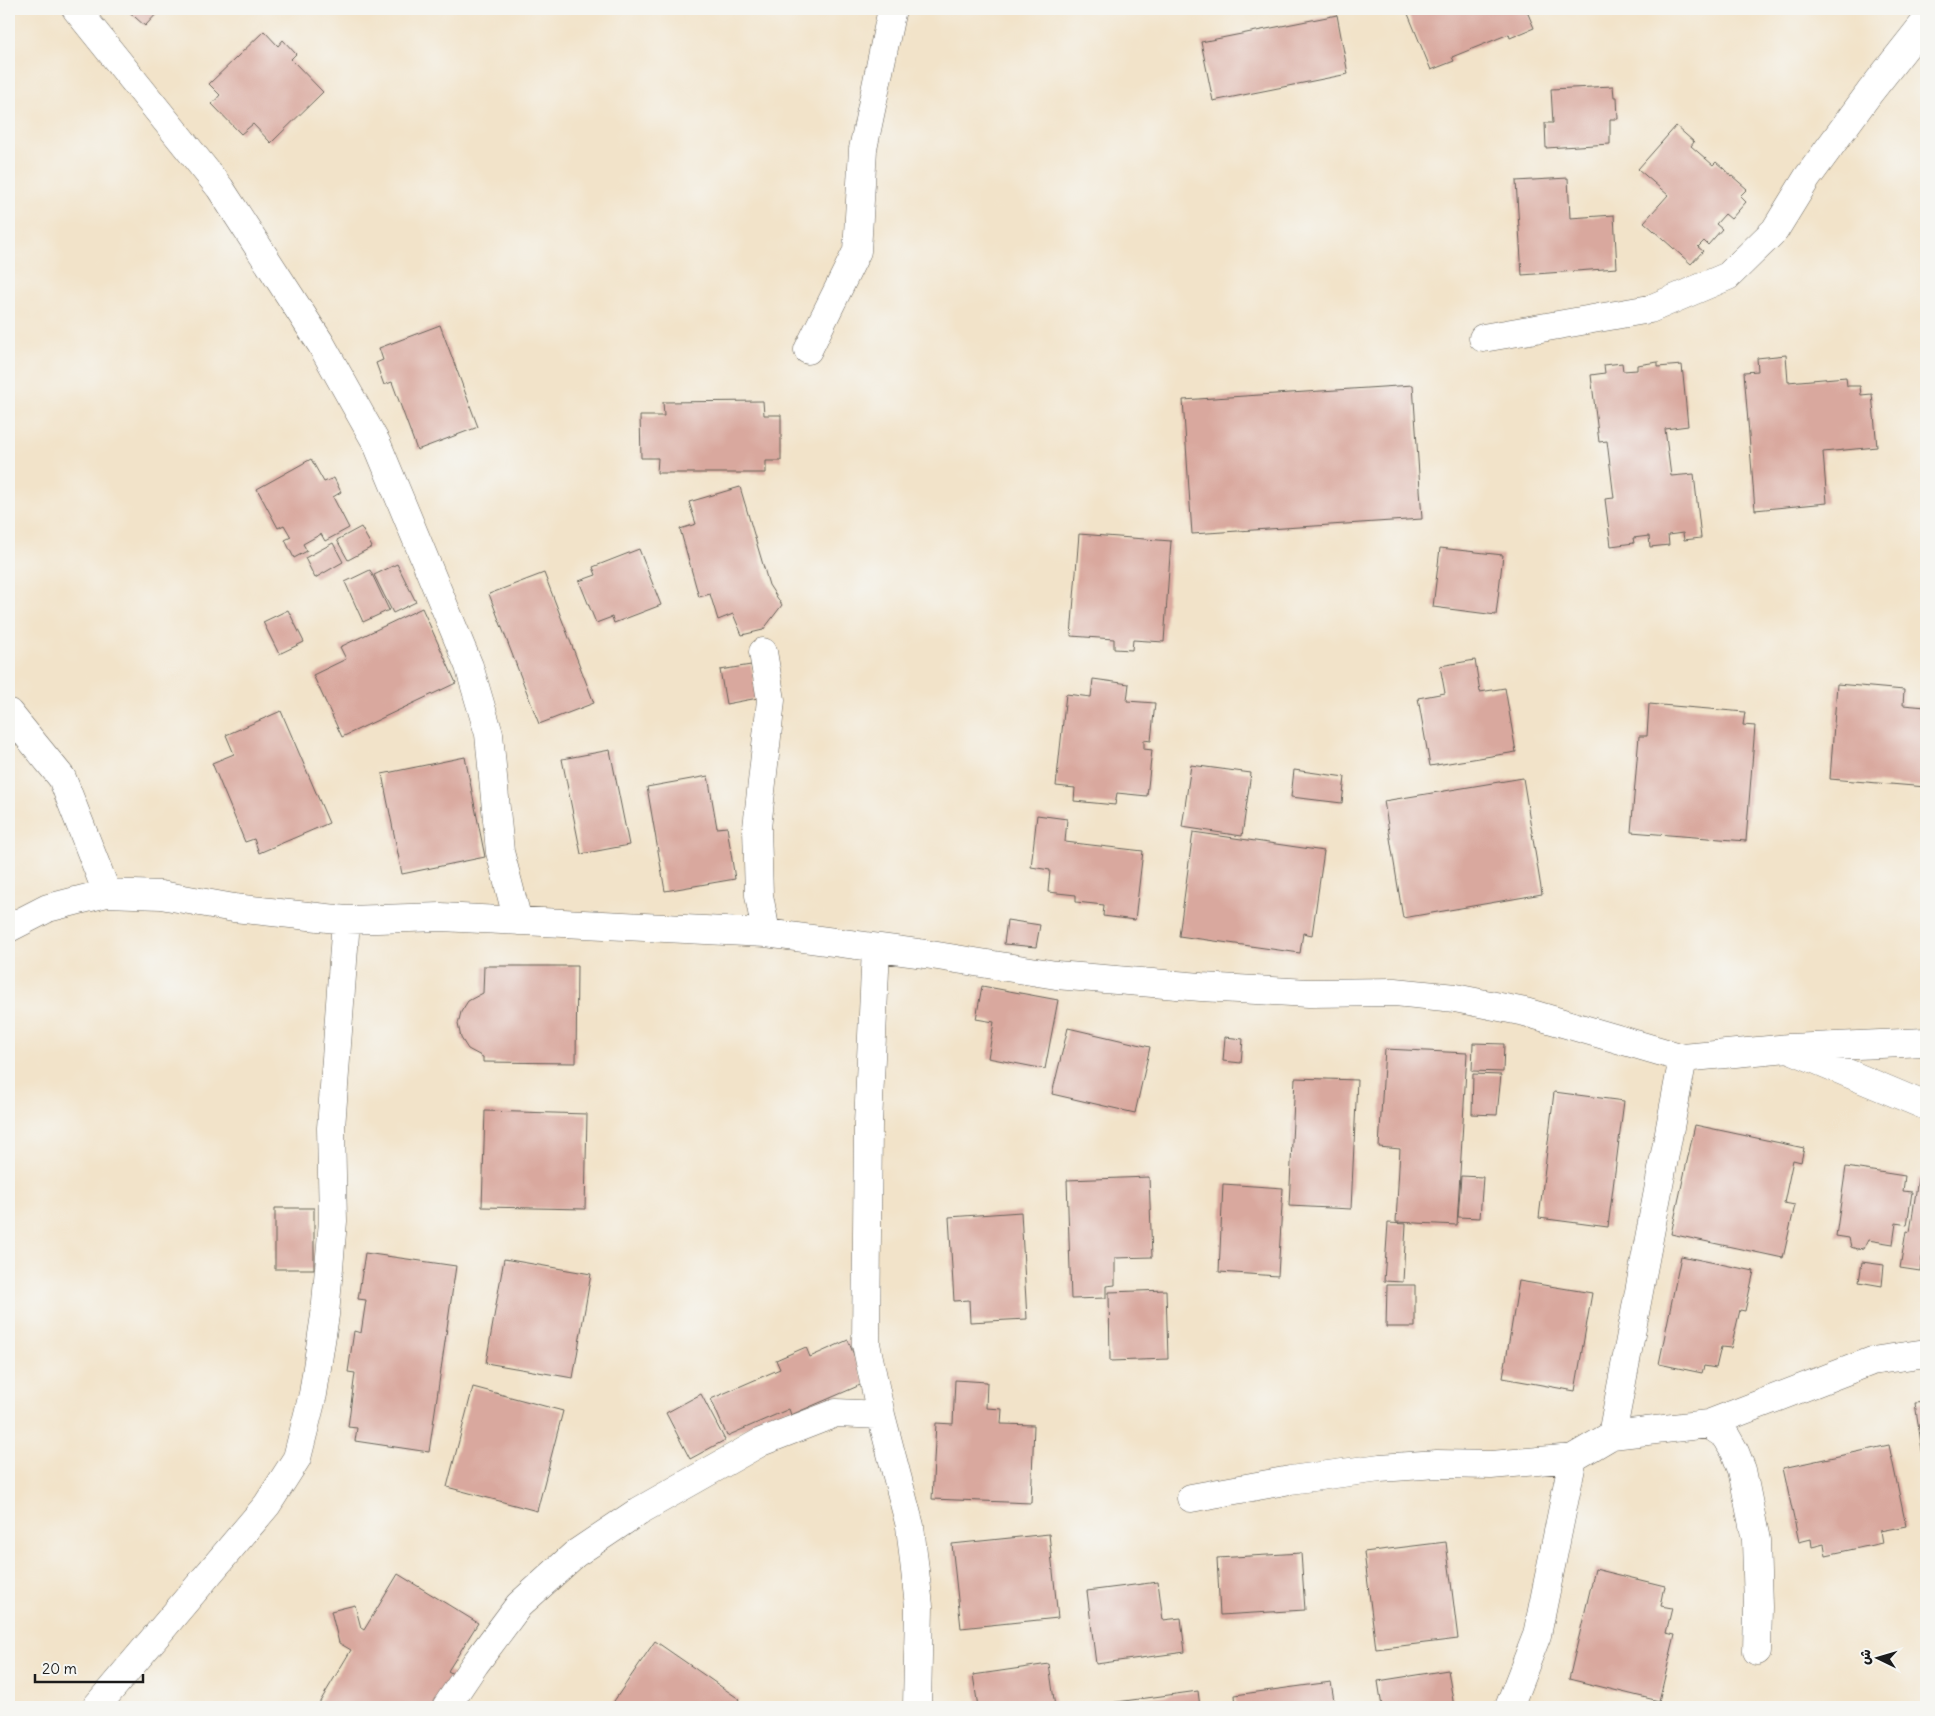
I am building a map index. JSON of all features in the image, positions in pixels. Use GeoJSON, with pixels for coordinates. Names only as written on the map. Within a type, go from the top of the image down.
{"type":"FeatureCollection","features":[{"type":"Feature","properties":{"kind":"street"},"geometry":{"type":"LineString","coordinates":[[76,9],[220,188],[321,344],[377,444],[469,666],[489,734],[500,852],[518,921]]}},
{"type":"Feature","properties":{"kind":"street"},"geometry":{"type":"LineString","coordinates":[[808,350],[857,251],[863,149],[892,9]]}},
{"type":"Feature","properties":{"kind":"street"},"geometry":{"type":"LineString","coordinates":[[1483,338],[1650,310],[1728,276],[1775,230],[1808,178],[1870,92],[1926,21]]}},
{"type":"Feature","properties":{"kind":"street"},"geometry":{"type":"LineString","coordinates":[[763,652],[770,700],[757,828],[760,895],[766,933]]}},
{"type":"Feature","properties":{"kind":"street"},"geometry":{"type":"LineString","coordinates":[[9,713],[62,778],[107,893]]}},
{"type":"Feature","properties":{"kind":"street"},"geometry":{"type":"LineString","coordinates":[[9,928],[48,908],[107,893],[160,895],[234,908],[346,920],[441,917],[766,933],[925,954],[1056,975],[1192,987],[1309,993],[1395,992],[1455,998],[1526,1012],[1683,1058],[1789,1048],[1926,1042]]}},
{"type":"Feature","properties":{"kind":"street"},"geometry":{"type":"LineString","coordinates":[[96,1707],[267,1505],[297,1458],[313,1394],[326,1306],[333,1221],[331,1128],[346,920]]}},
{"type":"Feature","properties":{"kind":"street"},"geometry":{"type":"LineString","coordinates":[[876,948],[868,1124],[866,1344],[881,1415],[910,1526],[919,1606],[917,1707]]}},
{"type":"Feature","properties":{"kind":"street"},"geometry":{"type":"LineString","coordinates":[[1789,1048],[1926,1106]]}},
{"type":"Feature","properties":{"kind":"street"},"geometry":{"type":"LineString","coordinates":[[1612,1435],[1683,1058]]}},
{"type":"Feature","properties":{"kind":"street"},"geometry":{"type":"LineString","coordinates":[[1191,1498],[1290,1480],[1380,1468],[1437,1464],[1491,1465],[1573,1458],[1612,1435],[1708,1424],[1872,1361],[1926,1353]]}},
{"type":"Feature","properties":{"kind":"street"},"geometry":{"type":"LineString","coordinates":[[446,1707],[519,1605],[583,1548],[639,1511],[761,1442],[836,1413],[881,1415]]}},
{"type":"Feature","properties":{"kind":"street"},"geometry":{"type":"LineString","coordinates":[[1708,1424],[1726,1436],[1742,1470],[1756,1540],[1757,1651]]}},
{"type":"Feature","properties":{"kind":"street"},"geometry":{"type":"LineString","coordinates":[[1509,1707],[1538,1634],[1573,1458]]}},
{"type":"Feature","properties":{"kind":"building"},"geometry":{"type":"Polygon","coordinates":[[[126,9],[161,9],[145,26],[126,9]]]}},
{"type":"Feature","properties":{"kind":"building"},"geometry":{"type":"Polygon","coordinates":[[[1406,9],[1526,9],[1534,28],[1510,38],[1509,34],[1452,57],[1454,61],[1431,70],[1406,9]]]}},
{"type":"Feature","properties":{"kind":"building"},"geometry":{"type":"Polygon","coordinates":[[[1337,15],[1348,74],[1213,101],[1201,42],[1337,15]]]}},
{"type":"Feature","properties":{"kind":"building"},"geometry":{"type":"Polygon","coordinates":[[[264,31],[278,46],[283,40],[296,54],[291,59],[323,92],[271,143],[253,124],[241,134],[212,104],[220,95],[209,84],[264,31]]]}},
{"type":"Feature","properties":{"kind":"building"},"geometry":{"type":"Polygon","coordinates":[[[1613,86],[1614,97],[1617,97],[1618,119],[1610,119],[1610,144],[1546,148],[1545,123],[1553,123],[1551,89],[1613,86]]]}},
{"type":"Feature","properties":{"kind":"building"},"geometry":{"type":"Polygon","coordinates":[[[1676,126],[1694,142],[1691,146],[1713,165],[1716,162],[1747,189],[1740,196],[1746,202],[1731,219],[1725,214],[1716,224],[1722,229],[1708,245],[1704,241],[1698,247],[1703,251],[1691,264],[1644,222],[1668,195],[1638,169],[1676,126]]]}},
{"type":"Feature","properties":{"kind":"building"},"geometry":{"type":"Polygon","coordinates":[[[1568,178],[1570,218],[1614,215],[1617,268],[1522,275],[1516,181],[1568,178]]]}},
{"type":"Feature","properties":{"kind":"building"},"geometry":{"type":"Polygon","coordinates":[[[440,325],[478,427],[417,450],[392,382],[384,385],[376,363],[383,360],[379,348],[440,325]]]}},
{"type":"Feature","properties":{"kind":"building"},"geometry":{"type":"Polygon","coordinates":[[[1786,355],[1788,382],[1846,377],[1847,386],[1860,386],[1861,395],[1872,394],[1877,447],[1823,452],[1827,503],[1755,510],[1744,372],[1758,371],[1757,358],[1786,355]]]}},
{"type":"Feature","properties":{"kind":"building"},"geometry":{"type":"Polygon","coordinates":[[[1658,362],[1658,367],[1682,365],[1688,426],[1665,429],[1671,476],[1694,474],[1701,538],[1684,540],[1683,533],[1668,535],[1669,545],[1650,547],[1649,536],[1633,538],[1634,543],[1611,546],[1605,499],[1614,498],[1607,441],[1599,442],[1591,375],[1605,373],[1604,365],[1622,363],[1623,371],[1637,370],[1637,365],[1658,362]]]}},
{"type":"Feature","properties":{"kind":"building"},"geometry":{"type":"Polygon","coordinates":[[[1413,385],[1422,519],[1192,534],[1183,400],[1413,385]]]}},
{"type":"Feature","properties":{"kind":"building"},"geometry":{"type":"Polygon","coordinates":[[[763,401],[764,415],[781,415],[781,461],[766,461],[766,473],[657,473],[658,458],[641,458],[640,416],[664,416],[663,402],[763,401]]]}},
{"type":"Feature","properties":{"kind":"building"},"geometry":{"type":"Polygon","coordinates":[[[311,459],[324,482],[334,478],[341,492],[333,497],[349,528],[325,541],[321,534],[303,544],[307,551],[294,558],[285,540],[291,537],[284,525],[278,528],[257,489],[311,459]]]}},
{"type":"Feature","properties":{"kind":"building"},"geometry":{"type":"Polygon","coordinates":[[[740,487],[769,585],[782,605],[763,630],[742,635],[733,614],[718,620],[710,594],[699,597],[680,529],[696,524],[689,502],[740,487]]]}},
{"type":"Feature","properties":{"kind":"building"},"geometry":{"type":"Polygon","coordinates":[[[361,527],[372,547],[348,560],[337,540],[361,527]]]}},
{"type":"Feature","properties":{"kind":"building"},"geometry":{"type":"Polygon","coordinates":[[[1079,534],[1171,541],[1164,642],[1133,640],[1132,650],[1114,649],[1114,639],[1071,636],[1079,534]]]}},
{"type":"Feature","properties":{"kind":"building"},"geometry":{"type":"Polygon","coordinates":[[[333,543],[343,562],[315,578],[305,558],[333,543]]]}},
{"type":"Feature","properties":{"kind":"building"},"geometry":{"type":"Polygon","coordinates":[[[1440,548],[1503,555],[1496,615],[1433,607],[1440,548]]]}},
{"type":"Feature","properties":{"kind":"building"},"geometry":{"type":"Polygon","coordinates":[[[639,549],[661,605],[614,623],[612,617],[596,623],[579,581],[596,575],[593,567],[639,549]]]}},
{"type":"Feature","properties":{"kind":"building"},"geometry":{"type":"Polygon","coordinates":[[[397,564],[416,602],[393,613],[374,575],[397,564]]]}},
{"type":"Feature","properties":{"kind":"building"},"geometry":{"type":"Polygon","coordinates":[[[370,570],[389,610],[363,622],[345,582],[370,570]]]}},
{"type":"Feature","properties":{"kind":"building"},"geometry":{"type":"Polygon","coordinates":[[[544,573],[594,703],[539,724],[489,594],[544,573]]]}},
{"type":"Feature","properties":{"kind":"building"},"geometry":{"type":"Polygon","coordinates":[[[422,608],[456,683],[342,737],[313,675],[346,659],[340,647],[422,608]]]}},
{"type":"Feature","properties":{"kind":"building"},"geometry":{"type":"Polygon","coordinates":[[[288,610],[304,642],[279,654],[263,622],[288,610]]]}},
{"type":"Feature","properties":{"kind":"building"},"geometry":{"type":"Polygon","coordinates":[[[1475,660],[1480,692],[1505,688],[1516,752],[1430,766],[1418,698],[1445,693],[1440,666],[1475,660]]]}},
{"type":"Feature","properties":{"kind":"building"},"geometry":{"type":"Polygon","coordinates":[[[751,665],[758,698],[726,704],[720,670],[751,665]]]}},
{"type":"Feature","properties":{"kind":"building"},"geometry":{"type":"Polygon","coordinates":[[[1093,679],[1129,684],[1127,701],[1155,703],[1151,741],[1144,740],[1144,749],[1152,750],[1147,796],[1117,793],[1115,805],[1074,801],[1075,788],[1056,786],[1066,694],[1091,697],[1093,679]]]}},
{"type":"Feature","properties":{"kind":"building"},"geometry":{"type":"Polygon","coordinates":[[[1837,684],[1904,690],[1903,705],[1926,707],[1926,787],[1830,779],[1837,684]]]}},
{"type":"Feature","properties":{"kind":"building"},"geometry":{"type":"Polygon","coordinates":[[[1649,704],[1745,712],[1743,725],[1755,726],[1746,841],[1631,832],[1639,736],[1647,736],[1649,704]]]}},
{"type":"Feature","properties":{"kind":"building"},"geometry":{"type":"Polygon","coordinates":[[[281,711],[329,823],[259,853],[254,839],[245,842],[212,763],[234,754],[226,735],[281,711]]]}},
{"type":"Feature","properties":{"kind":"building"},"geometry":{"type":"Polygon","coordinates":[[[610,750],[629,845],[581,854],[562,759],[610,750]]]}},
{"type":"Feature","properties":{"kind":"building"},"geometry":{"type":"Polygon","coordinates":[[[465,757],[485,857],[402,874],[382,774],[465,757]]]}},
{"type":"Feature","properties":{"kind":"building"},"geometry":{"type":"Polygon","coordinates":[[[1191,765],[1251,773],[1242,836],[1182,827],[1191,765]]]}},
{"type":"Feature","properties":{"kind":"building"},"geometry":{"type":"Polygon","coordinates":[[[1294,770],[1345,777],[1342,803],[1291,797],[1294,770]]]}},
{"type":"Feature","properties":{"kind":"building"},"geometry":{"type":"Polygon","coordinates":[[[708,776],[717,828],[727,827],[735,879],[665,891],[647,787],[708,776]]]}},
{"type":"Feature","properties":{"kind":"building"},"geometry":{"type":"Polygon","coordinates":[[[1523,778],[1542,894],[1403,918],[1384,801],[1523,778]]]}},
{"type":"Feature","properties":{"kind":"building"},"geometry":{"type":"Polygon","coordinates":[[[1037,815],[1067,819],[1065,842],[1143,851],[1135,920],[1103,916],[1104,905],[1076,902],[1076,895],[1048,892],[1050,870],[1031,867],[1037,815]]]}},
{"type":"Feature","properties":{"kind":"building"},"geometry":{"type":"Polygon","coordinates":[[[1193,832],[1324,851],[1312,935],[1303,933],[1300,953],[1179,936],[1193,832]]]}},
{"type":"Feature","properties":{"kind":"building"},"geometry":{"type":"Polygon","coordinates":[[[1007,920],[1040,925],[1036,947],[1004,944],[1007,920]]]}},
{"type":"Feature","properties":{"kind":"building"},"geometry":{"type":"Polygon","coordinates":[[[484,966],[577,966],[576,1063],[483,1062],[483,1057],[468,1049],[461,1038],[458,1024],[461,1012],[468,1001],[483,993],[484,966]]]}},
{"type":"Feature","properties":{"kind":"building"},"geometry":{"type":"Polygon","coordinates":[[[982,986],[1058,1000],[1045,1069],[988,1058],[994,1022],[976,1019],[982,986]]]}},
{"type":"Feature","properties":{"kind":"building"},"geometry":{"type":"Polygon","coordinates":[[[1068,1028],[1150,1047],[1135,1113],[1052,1094],[1068,1028]]]}},
{"type":"Feature","properties":{"kind":"building"},"geometry":{"type":"Polygon","coordinates":[[[1225,1037],[1243,1039],[1241,1063],[1223,1061],[1225,1037]]]}},
{"type":"Feature","properties":{"kind":"building"},"geometry":{"type":"Polygon","coordinates":[[[1473,1043],[1504,1044],[1503,1072],[1472,1071],[1473,1043]]]}},
{"type":"Feature","properties":{"kind":"building"},"geometry":{"type":"Polygon","coordinates":[[[1385,1049],[1467,1053],[1457,1225],[1396,1222],[1400,1149],[1379,1147],[1385,1049]]]}},
{"type":"Feature","properties":{"kind":"building"},"geometry":{"type":"Polygon","coordinates":[[[1473,1074],[1501,1075],[1497,1115],[1472,1114],[1473,1074]]]}},
{"type":"Feature","properties":{"kind":"building"},"geometry":{"type":"Polygon","coordinates":[[[1295,1078],[1357,1080],[1351,1209],[1289,1206],[1295,1078]]]}},
{"type":"Feature","properties":{"kind":"building"},"geometry":{"type":"Polygon","coordinates":[[[1554,1092],[1624,1101],[1608,1227],[1539,1218],[1554,1092]]]}},
{"type":"Feature","properties":{"kind":"building"},"geometry":{"type":"Polygon","coordinates":[[[485,1111],[587,1114],[585,1209],[482,1207],[485,1111]]]}},
{"type":"Feature","properties":{"kind":"building"},"geometry":{"type":"Polygon","coordinates":[[[1695,1125],[1804,1148],[1801,1162],[1793,1160],[1784,1203],[1795,1205],[1783,1258],[1671,1234],[1695,1125]]]}},
{"type":"Feature","properties":{"kind":"building"},"geometry":{"type":"Polygon","coordinates":[[[1846,1167],[1905,1176],[1903,1191],[1912,1192],[1907,1225],[1896,1223],[1893,1244],[1868,1240],[1864,1248],[1857,1249],[1851,1247],[1849,1238],[1836,1236],[1846,1167]]]}},
{"type":"Feature","properties":{"kind":"building"},"geometry":{"type":"Polygon","coordinates":[[[1461,1176],[1483,1177],[1480,1218],[1458,1217],[1461,1176]]]}},
{"type":"Feature","properties":{"kind":"building"},"geometry":{"type":"Polygon","coordinates":[[[1149,1177],[1152,1257],[1115,1258],[1115,1285],[1106,1286],[1106,1298],[1071,1299],[1067,1180],[1149,1177]]]}},
{"type":"Feature","properties":{"kind":"building"},"geometry":{"type":"Polygon","coordinates":[[[1918,1178],[1926,1179],[1926,1257],[1922,1257],[1920,1271],[1900,1268],[1906,1231],[1910,1232],[1918,1178]]]}},
{"type":"Feature","properties":{"kind":"building"},"geometry":{"type":"Polygon","coordinates":[[[1223,1184],[1283,1188],[1278,1276],[1219,1272],[1223,1184]]]}},
{"type":"Feature","properties":{"kind":"building"},"geometry":{"type":"Polygon","coordinates":[[[275,1208],[314,1208],[314,1269],[275,1269],[275,1208]]]}},
{"type":"Feature","properties":{"kind":"building"},"geometry":{"type":"Polygon","coordinates":[[[1021,1212],[1027,1319],[970,1322],[969,1300],[954,1301],[949,1217],[1021,1212]]]}},
{"type":"Feature","properties":{"kind":"building"},"geometry":{"type":"Polygon","coordinates":[[[1388,1223],[1406,1224],[1403,1282],[1384,1281],[1388,1223]]]}},
{"type":"Feature","properties":{"kind":"building"},"geometry":{"type":"Polygon","coordinates":[[[365,1253],[456,1266],[429,1452],[355,1441],[357,1428],[348,1427],[355,1373],[348,1372],[354,1331],[361,1333],[366,1300],[358,1299],[365,1253]]]}},
{"type":"Feature","properties":{"kind":"building"},"geometry":{"type":"Polygon","coordinates":[[[1681,1256],[1754,1271],[1745,1311],[1740,1310],[1731,1348],[1721,1347],[1716,1368],[1704,1366],[1702,1373],[1659,1364],[1681,1256]]]}},
{"type":"Feature","properties":{"kind":"building"},"geometry":{"type":"Polygon","coordinates":[[[504,1259],[591,1274],[573,1378],[486,1363],[504,1259]]]}},
{"type":"Feature","properties":{"kind":"building"},"geometry":{"type":"Polygon","coordinates":[[[1862,1262],[1884,1265],[1882,1286],[1859,1282],[1862,1262]]]}},
{"type":"Feature","properties":{"kind":"building"},"geometry":{"type":"Polygon","coordinates":[[[1519,1281],[1592,1293],[1575,1391],[1503,1378],[1519,1281]]]}},
{"type":"Feature","properties":{"kind":"building"},"geometry":{"type":"Polygon","coordinates":[[[1387,1285],[1415,1285],[1415,1327],[1386,1327],[1387,1285]]]}},
{"type":"Feature","properties":{"kind":"building"},"geometry":{"type":"Polygon","coordinates":[[[1166,1290],[1168,1359],[1110,1361],[1109,1292],[1166,1290]]]}},
{"type":"Feature","properties":{"kind":"building"},"geometry":{"type":"Polygon","coordinates":[[[848,1340],[865,1383],[791,1415],[789,1409],[727,1436],[711,1399],[780,1369],[776,1360],[806,1347],[810,1357],[848,1340]]]}},
{"type":"Feature","properties":{"kind":"building"},"geometry":{"type":"Polygon","coordinates":[[[955,1380],[987,1382],[986,1408],[1002,1409],[1001,1424],[1034,1425],[1031,1503],[932,1499],[936,1423],[953,1424],[955,1380]]]}},
{"type":"Feature","properties":{"kind":"building"},"geometry":{"type":"Polygon","coordinates":[[[473,1387],[563,1411],[537,1511],[447,1487],[473,1387]]]}},
{"type":"Feature","properties":{"kind":"building"},"geometry":{"type":"Polygon","coordinates":[[[701,1394],[725,1440],[690,1459],[666,1413],[701,1394]]]}},
{"type":"Feature","properties":{"kind":"building"},"geometry":{"type":"Polygon","coordinates":[[[1926,1402],[1926,1470],[1925,1470],[1915,1403],[1926,1402]]]}},
{"type":"Feature","properties":{"kind":"building"},"geometry":{"type":"Polygon","coordinates":[[[1889,1445],[1906,1526],[1880,1531],[1882,1543],[1826,1555],[1824,1544],[1812,1547],[1811,1539],[1799,1542],[1783,1468],[1889,1445]]]}},
{"type":"Feature","properties":{"kind":"building"},"geometry":{"type":"Polygon","coordinates":[[[1049,1534],[1058,1618],[961,1628],[952,1544],[1049,1534]]]}},
{"type":"Feature","properties":{"kind":"building"},"geometry":{"type":"Polygon","coordinates":[[[1446,1542],[1458,1639],[1376,1649],[1364,1552],[1446,1542]]]}},
{"type":"Feature","properties":{"kind":"building"},"geometry":{"type":"Polygon","coordinates":[[[1301,1553],[1305,1610],[1220,1615],[1217,1558],[1301,1553]]]}},
{"type":"Feature","properties":{"kind":"building"},"geometry":{"type":"Polygon","coordinates":[[[1595,1569],[1665,1586],[1661,1606],[1672,1608],[1666,1633],[1675,1635],[1659,1701],[1569,1679],[1595,1569]]]}},
{"type":"Feature","properties":{"kind":"building"},"geometry":{"type":"Polygon","coordinates":[[[398,1574],[478,1623],[448,1671],[455,1675],[435,1707],[322,1707],[318,1705],[351,1650],[339,1643],[331,1611],[355,1605],[361,1628],[364,1630],[398,1574]]]}},
{"type":"Feature","properties":{"kind":"building"},"geometry":{"type":"Polygon","coordinates":[[[1158,1582],[1163,1620],[1181,1618],[1185,1652],[1096,1664],[1087,1591],[1158,1582]]]}},
{"type":"Feature","properties":{"kind":"building"},"geometry":{"type":"Polygon","coordinates":[[[655,1641],[739,1699],[734,1707],[610,1707],[655,1641]]]}},
{"type":"Feature","properties":{"kind":"building"},"geometry":{"type":"Polygon","coordinates":[[[1049,1664],[1055,1707],[978,1707],[973,1675],[1049,1664]]]}},
{"type":"Feature","properties":{"kind":"building"},"geometry":{"type":"Polygon","coordinates":[[[1448,1670],[1454,1707],[1382,1707],[1378,1681],[1448,1670]]]}},
{"type":"Feature","properties":{"kind":"building"},"geometry":{"type":"Polygon","coordinates":[[[1331,1682],[1335,1707],[1236,1707],[1235,1695],[1331,1682]]]}},
{"type":"Feature","properties":{"kind":"building"},"geometry":{"type":"Polygon","coordinates":[[[1198,1691],[1200,1707],[1095,1707],[1095,1705],[1198,1691]]]}}]}
